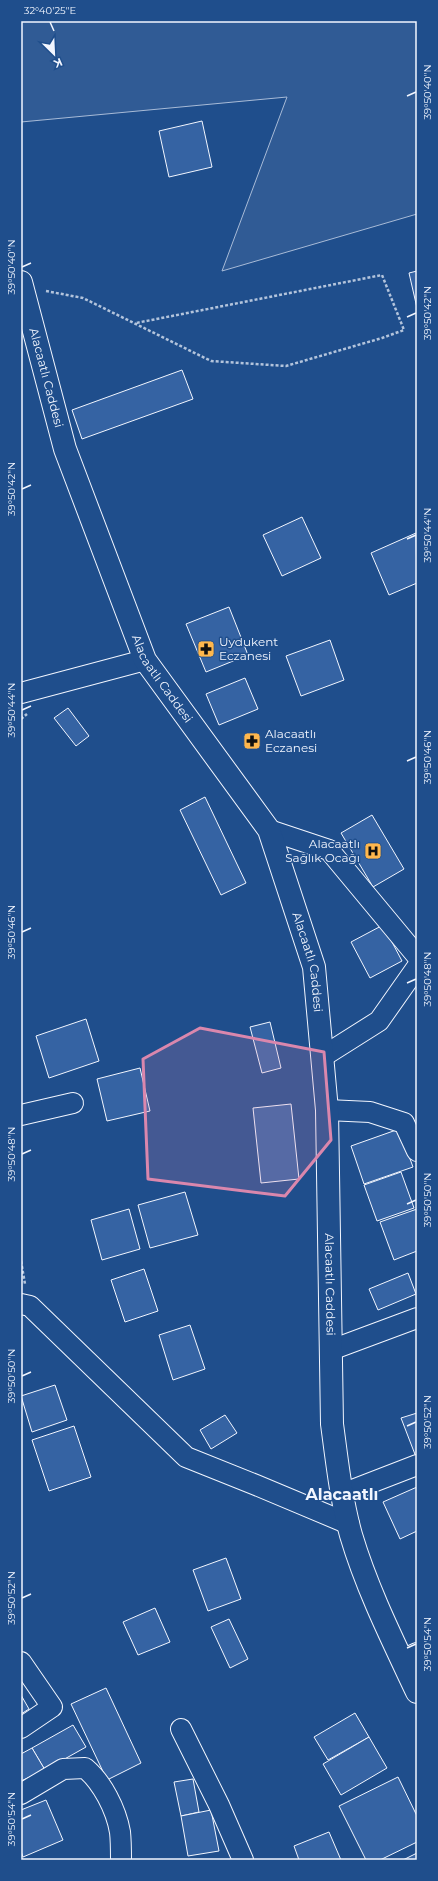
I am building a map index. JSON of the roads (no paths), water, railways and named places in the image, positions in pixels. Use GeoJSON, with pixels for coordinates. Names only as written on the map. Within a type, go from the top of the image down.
{"type":"FeatureCollection","features":[{"type":"Feature","properties":{"kind":"street","name":"Alacaatlı Caddesi"},"geometry":{"type":"LineString","coordinates":[[22,284],[65,449],[145,660],[269,830],[314,967],[327,1110],[332,1424],[342,1494],[349,1524],[373,1593],[410,1656],[417,1692]]}},
{"type":"Feature","properties":{"kind":"street"},"geometry":{"type":"LineString","coordinates":[[21,693],[145,660]]}},
{"type":"Feature","properties":{"kind":"street"},"geometry":{"type":"LineString","coordinates":[[269,830],[329,850],[410,939],[417,956]]}},
{"type":"Feature","properties":{"kind":"street"},"geometry":{"type":"LineString","coordinates":[[322,1057],[378,1021],[417,967]]}},
{"type":"Feature","properties":{"kind":"street"},"geometry":{"type":"LineString","coordinates":[[21,1115],[73,1103]]}},
{"type":"Feature","properties":{"kind":"street"},"geometry":{"type":"LineString","coordinates":[[327,1110],[370,1112],[404,1123],[417,1151]]}},
{"type":"Feature","properties":{"kind":"street"},"geometry":{"type":"LineString","coordinates":[[24,1307],[186,1457],[349,1524]]}},
{"type":"Feature","properties":{"kind":"street"},"geometry":{"type":"LineString","coordinates":[[331,1350],[417,1318]]}},
{"type":"Feature","properties":{"kind":"street"},"geometry":{"type":"LineString","coordinates":[[342,1494],[417,1465]]}},
{"type":"Feature","properties":{"kind":"street"},"geometry":{"type":"LineString","coordinates":[[21,1662],[52,1707],[21,1728]]}},
{"type":"Feature","properties":{"kind":"street"},"geometry":{"type":"LineString","coordinates":[[181,1729],[219,1805],[243,1860]]}},
{"type":"Feature","properties":{"kind":"street"},"geometry":{"type":"LineString","coordinates":[[21,1794],[63,1770],[85,1768],[92,1774],[102,1787],[114,1814],[120,1832],[121,1860]]}},
{"type":"Feature","properties":{"kind":"place","name":"Uydukent Eczanesi"},"geometry":{"type":"Point","coordinates":[206,649]}},
{"type":"Feature","properties":{"kind":"place","name":"Alacaatlı Eczanesi"},"geometry":{"type":"Point","coordinates":[252,741]}},
{"type":"Feature","properties":{"kind":"place","name":"Alacaatlı Sağlık Ocağı"},"geometry":{"type":"Point","coordinates":[373,851]}},
{"type":"Feature","properties":{"kind":"district","name":"Alacaatlı"},"geometry":{"type":"Point","coordinates":[342,1494]}}]}
